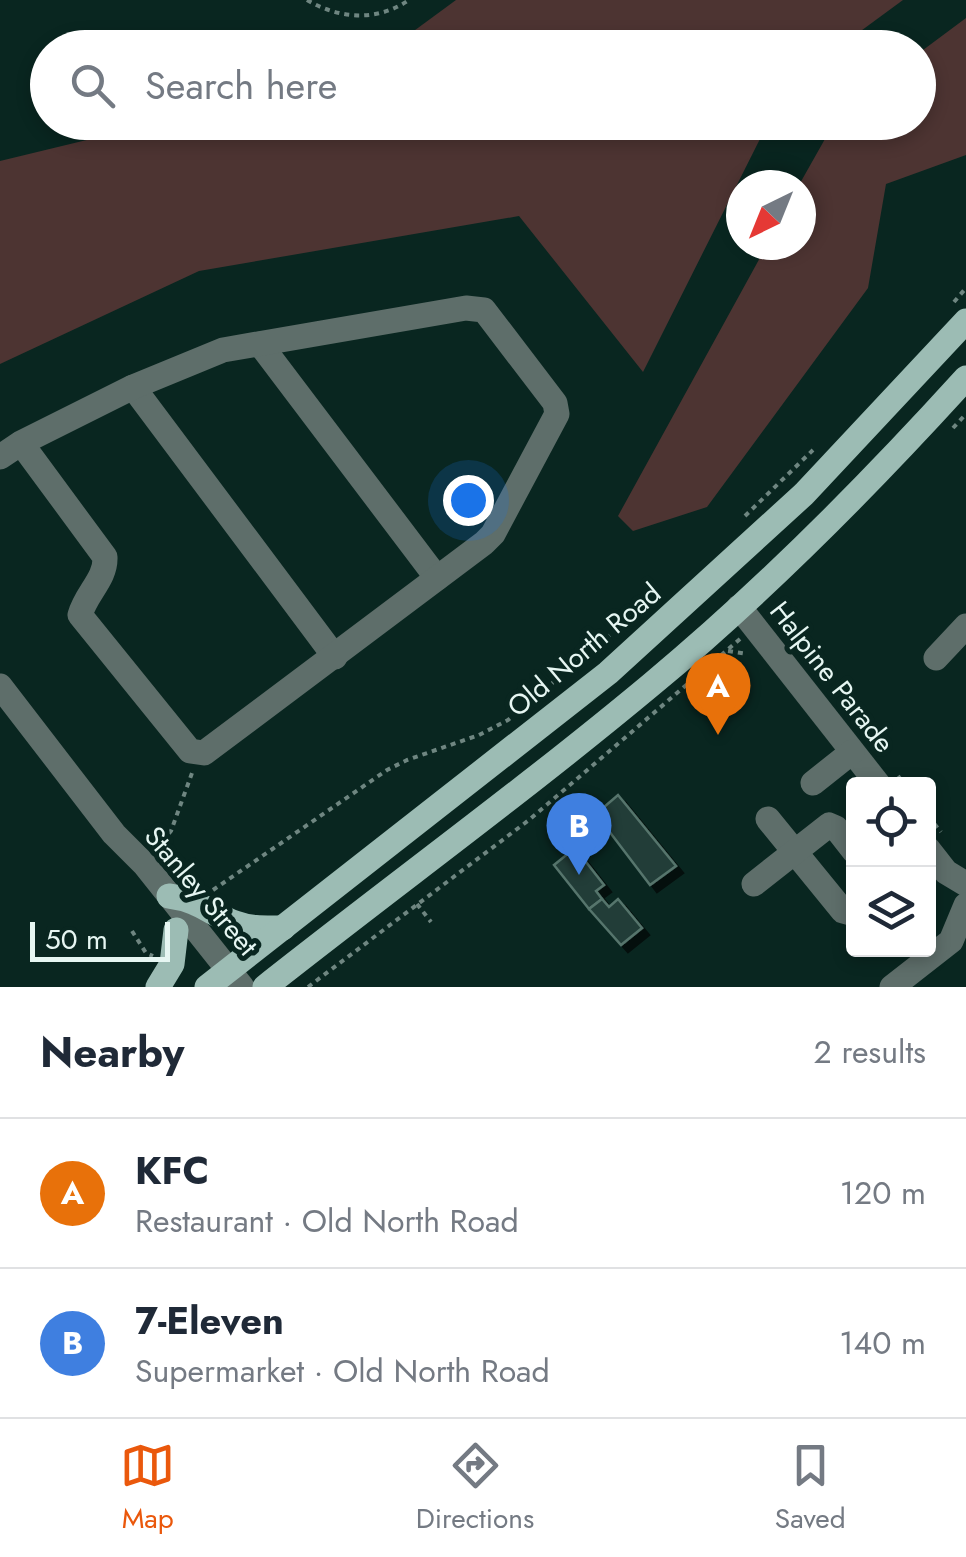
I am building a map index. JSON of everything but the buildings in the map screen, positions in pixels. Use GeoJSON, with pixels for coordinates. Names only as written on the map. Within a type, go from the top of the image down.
{"type":"FeatureCollection","features":[{"type":"Feature","properties":{"kind":"main road","name":"Old North Road"},"geometry":{"type":"LineString","coordinates":[[223,982],[283,928],[608,674],[804,494],[960,312]]}},
{"type":"Feature","properties":{"kind":"main road"},"geometry":{"type":"LineString","coordinates":[[265,987],[654,682],[739,607],[858,492],[966,378]]}},
{"type":"Feature","properties":{"kind":"main road"},"geometry":{"type":"LineString","coordinates":[[169,896],[191,898],[233,923],[252,928],[283,928]]}},
{"type":"Feature","properties":{"kind":"main road"},"geometry":{"type":"LineString","coordinates":[[158,987],[172,964],[176,930]]}},
{"type":"Feature","properties":{"kind":"street"},"geometry":{"type":"LineString","coordinates":[[466,308],[484,310],[555,403],[557,414],[493,534],[204,753],[190,751],[80,614],[105,570],[105,557],[10,450],[133,387],[223,350],[466,308]]}},
{"type":"Feature","properties":{"kind":"street"},"geometry":{"type":"LineString","coordinates":[[260,344],[437,578]]}},
{"type":"Feature","properties":{"kind":"street"},"geometry":{"type":"LineString","coordinates":[[133,387],[335,657]]}},
{"type":"Feature","properties":{"kind":"street","name":"Halpine Parade"},"geometry":{"type":"LineString","coordinates":[[739,607],[872,777]]}},
{"type":"Feature","properties":{"kind":"street"},"geometry":{"type":"LineString","coordinates":[[936,658],[966,626]]}},
{"type":"Feature","properties":{"kind":"street","name":"Stanley Street"},"geometry":{"type":"LineString","coordinates":[[0,686],[114,834],[169,896],[223,982]]}},
{"type":"Feature","properties":{"kind":"street"},"geometry":{"type":"LineString","coordinates":[[813,782],[852,752]]}},
{"type":"Feature","properties":{"kind":"street"},"geometry":{"type":"LineString","coordinates":[[768,819],[846,911]]}},
{"type":"Feature","properties":{"kind":"street"},"geometry":{"type":"LineString","coordinates":[[754,884],[828,825],[846,840]]}},
{"type":"Feature","properties":{"kind":"street","name":"Stanley Street"},"geometry":{"type":"LineString","coordinates":[[114,834],[136,876],[176,930],[223,982]]}},
{"type":"Feature","properties":{"kind":"street"},"geometry":{"type":"LineString","coordinates":[[936,859],[946,872],[966,884]]}},
{"type":"Feature","properties":{"kind":"street"},"geometry":{"type":"LineString","coordinates":[[892,987],[951,940],[966,906]]}},
{"type":"Feature","properties":{"kind":"path"},"geometry":{"type":"LineString","coordinates":[[307,0],[348,17],[383,13],[409,0]]}},
{"type":"Feature","properties":{"kind":"path"},"geometry":{"type":"LineString","coordinates":[[322,8],[327,0]]}},
{"type":"Feature","properties":{"kind":"path"},"geometry":{"type":"LineString","coordinates":[[960,312],[966,288]]}},
{"type":"Feature","properties":{"kind":"path"},"geometry":{"type":"LineString","coordinates":[[734,526],[818,446]]}},
{"type":"Feature","properties":{"kind":"path"},"geometry":{"type":"LineString","coordinates":[[225,899],[213,891],[387,770],[479,736],[508,720],[666,588]]}},
{"type":"Feature","properties":{"kind":"path"},"geometry":{"type":"LineString","coordinates":[[308,987],[529,820],[728,652]]}},
{"type":"Feature","properties":{"kind":"path"},"geometry":{"type":"LineString","coordinates":[[162,840],[171,832],[196,752]]}},
{"type":"Feature","properties":{"kind":"path"},"geometry":{"type":"LineString","coordinates":[[417,904],[430,922]]}},
{"type":"Feature","properties":{"kind":"path"},"geometry":{"type":"LineString","coordinates":[[132,931],[146,952],[156,957]]}},
{"type":"Feature","properties":{"kind":"shaded area"},"geometry":{"type":"Polygon","coordinates":[[[456,0],[903,0],[862,30],[415,30],[456,0]]]}},
{"type":"Feature","properties":{"kind":"shaded area"},"geometry":{"type":"Polygon","coordinates":[[[966,18],[966,155],[886,184],[868,288],[707,507],[633,531],[618,516],[759,260],[816,260],[816,170],[807,170],[824,140],[936,140],[936,40],[966,18]]]}},
{"type":"Feature","properties":{"kind":"shaded area"},"geometry":{"type":"Polygon","coordinates":[[[87,140],[759,140],[744,170],[726,170],[726,207],[643,372],[519,216],[199,271],[0,364],[0,161],[87,140]]]}},
{"type":"Feature","properties":{"kind":"place","name":"KFC"},"geometry":{"type":"Point","coordinates":[718,735]}},
{"type":"Feature","properties":{"kind":"place","name":"7-Eleven"},"geometry":{"type":"Point","coordinates":[579,875]}}]}
